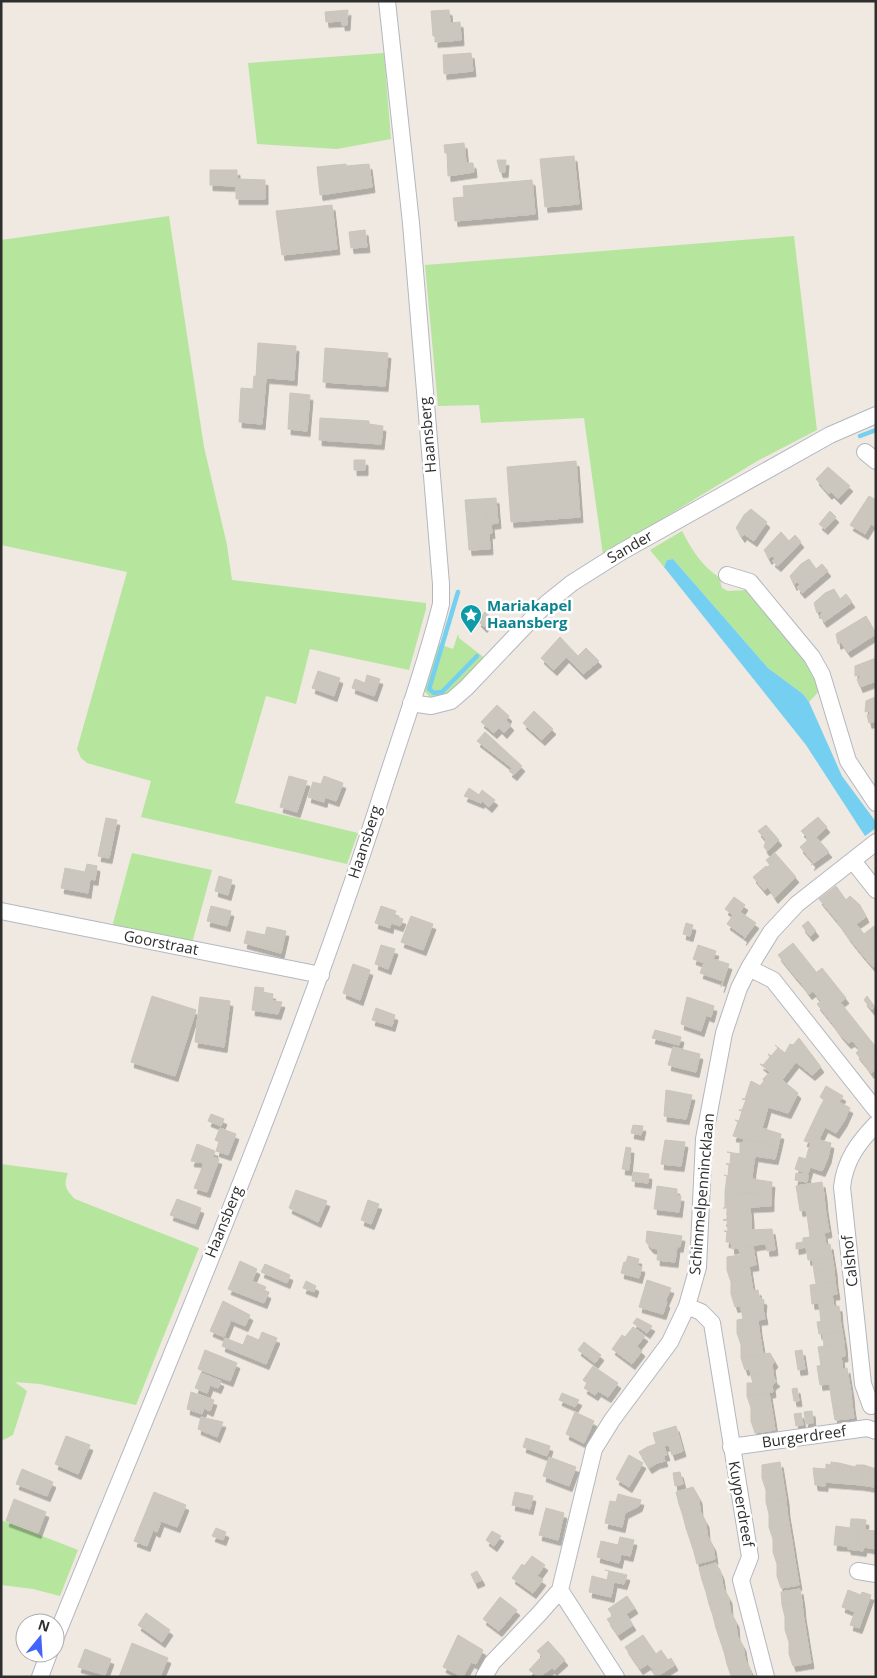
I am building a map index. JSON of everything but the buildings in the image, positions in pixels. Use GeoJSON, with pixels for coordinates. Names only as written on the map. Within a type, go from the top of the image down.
{"type":"FeatureCollection","features":[{"type":"Feature","properties":{"kind":"street","name":"Haansberg"},"geometry":{"type":"LineString","coordinates":[[65,1615],[233,1201],[321,975],[411,703],[438,615],[441,584],[411,223],[387,1]]}},
{"type":"Feature","properties":{"kind":"street","name":"Sander"},"geometry":{"type":"LineString","coordinates":[[411,703],[431,706],[451,701],[466,688],[547,602],[572,583],[621,552],[821,440],[876,415]]}},
{"type":"Feature","properties":{"kind":"street"},"geometry":{"type":"LineString","coordinates":[[728,574],[750,582],[812,658],[822,675],[848,761],[876,803]]}},
{"type":"Feature","properties":{"kind":"street","name":"Schimmelpennincklaan"},"geometry":{"type":"LineString","coordinates":[[484,1677],[492,1663],[560,1590],[594,1450],[612,1420],[670,1342],[687,1306],[698,1267],[703,1153],[718,1059],[731,1011],[749,968],[771,932],[791,909],[876,842]]}},
{"type":"Feature","properties":{"kind":"street"},"geometry":{"type":"LineString","coordinates":[[853,861],[876,890]]}},
{"type":"Feature","properties":{"kind":"street","name":"Goorstraat"},"geometry":{"type":"LineString","coordinates":[[1,911],[321,975]]}},
{"type":"Feature","properties":{"kind":"street"},"geometry":{"type":"LineString","coordinates":[[749,968],[773,980],[876,1110]]}},
{"type":"Feature","properties":{"kind":"street","name":"Calshof"},"geometry":{"type":"LineString","coordinates":[[871,1430],[873,1400],[863,1384],[842,1187],[850,1156],[876,1124]]}},
{"type":"Feature","properties":{"kind":"street"},"geometry":{"type":"LineString","coordinates":[[687,1306],[701,1312],[712,1323],[731,1446]]}},
{"type":"Feature","properties":{"kind":"street","name":"Burgerdreef"},"geometry":{"type":"LineString","coordinates":[[731,1446],[871,1430]]}},
{"type":"Feature","properties":{"kind":"street","name":"Kuyperdreef"},"geometry":{"type":"LineString","coordinates":[[731,1446],[750,1557],[741,1580],[766,1677]]}},
{"type":"Feature","properties":{"kind":"street"},"geometry":{"type":"LineString","coordinates":[[858,1571],[876,1574]]}},
{"type":"Feature","properties":{"kind":"street"},"geometry":{"type":"LineString","coordinates":[[560,1590],[616,1677]]}},
{"type":"Feature","properties":{"kind":"street"},"geometry":{"type":"LineString","coordinates":[[40,1677],[46,1663]]}},
{"type":"Feature","properties":{"kind":"green space"},"geometry":{"type":"Polygon","coordinates":[[[384,53],[391,139],[337,149],[257,144],[248,63],[384,53]]]}},
{"type":"Feature","properties":{"kind":"green space"},"geometry":{"type":"Polygon","coordinates":[[[169,216],[204,447],[227,545],[232,580],[426,603],[409,670],[310,649],[296,704],[266,696],[235,803],[358,833],[347,864],[141,817],[151,781],[87,763],[81,758],[77,749],[127,572],[1,545],[1,240],[169,216]]]}},
{"type":"Feature","properties":{"kind":"green space"},"geometry":{"type":"Polygon","coordinates":[[[794,236],[817,430],[759,460],[603,555],[584,418],[481,423],[479,405],[438,406],[425,265],[794,236]]]}},
{"type":"Feature","properties":{"kind":"green space"},"geometry":{"type":"Polygon","coordinates":[[[682,531],[702,563],[719,577],[722,588],[728,591],[748,590],[809,664],[820,690],[809,702],[803,694],[768,668],[673,559],[667,560],[664,567],[650,550],[682,531]]]}},
{"type":"Feature","properties":{"kind":"green space"},"geometry":{"type":"Polygon","coordinates":[[[458,634],[459,638],[486,659],[450,695],[430,697],[423,690],[436,643],[453,649],[458,634]]]}},
{"type":"Feature","properties":{"kind":"green space"},"geometry":{"type":"Polygon","coordinates":[[[132,853],[212,870],[192,943],[112,927],[132,853]]]}},
{"type":"Feature","properties":{"kind":"green space"},"geometry":{"type":"Polygon","coordinates":[[[1,1164],[68,1173],[66,1187],[75,1199],[199,1248],[136,1405],[40,1384],[15,1382],[27,1391],[13,1435],[1,1441],[1,1164]]]}},
{"type":"Feature","properties":{"kind":"green space"},"geometry":{"type":"Polygon","coordinates":[[[1,1520],[78,1550],[60,1596],[33,1589],[1,1585],[1,1520]]]}},
{"type":"Feature","properties":{"kind":"water"},"geometry":{"type":"Polygon","coordinates":[[[673,559],[768,668],[803,694],[809,702],[842,776],[876,822],[876,828],[865,836],[806,745],[664,567],[667,560],[673,559]]]}},
{"type":"Feature","properties":{"kind":"waterway"},"geometry":{"type":"LineString","coordinates":[[860,436],[876,430]]}},
{"type":"Feature","properties":{"kind":"waterway"},"geometry":{"type":"LineString","coordinates":[[458,592],[429,689],[434,693],[442,692],[477,656]]}},
{"type":"Feature","properties":{"kind":"place","name":"Mariakapel Haansberg"},"geometry":{"type":"Point","coordinates":[471,634]}}]}
